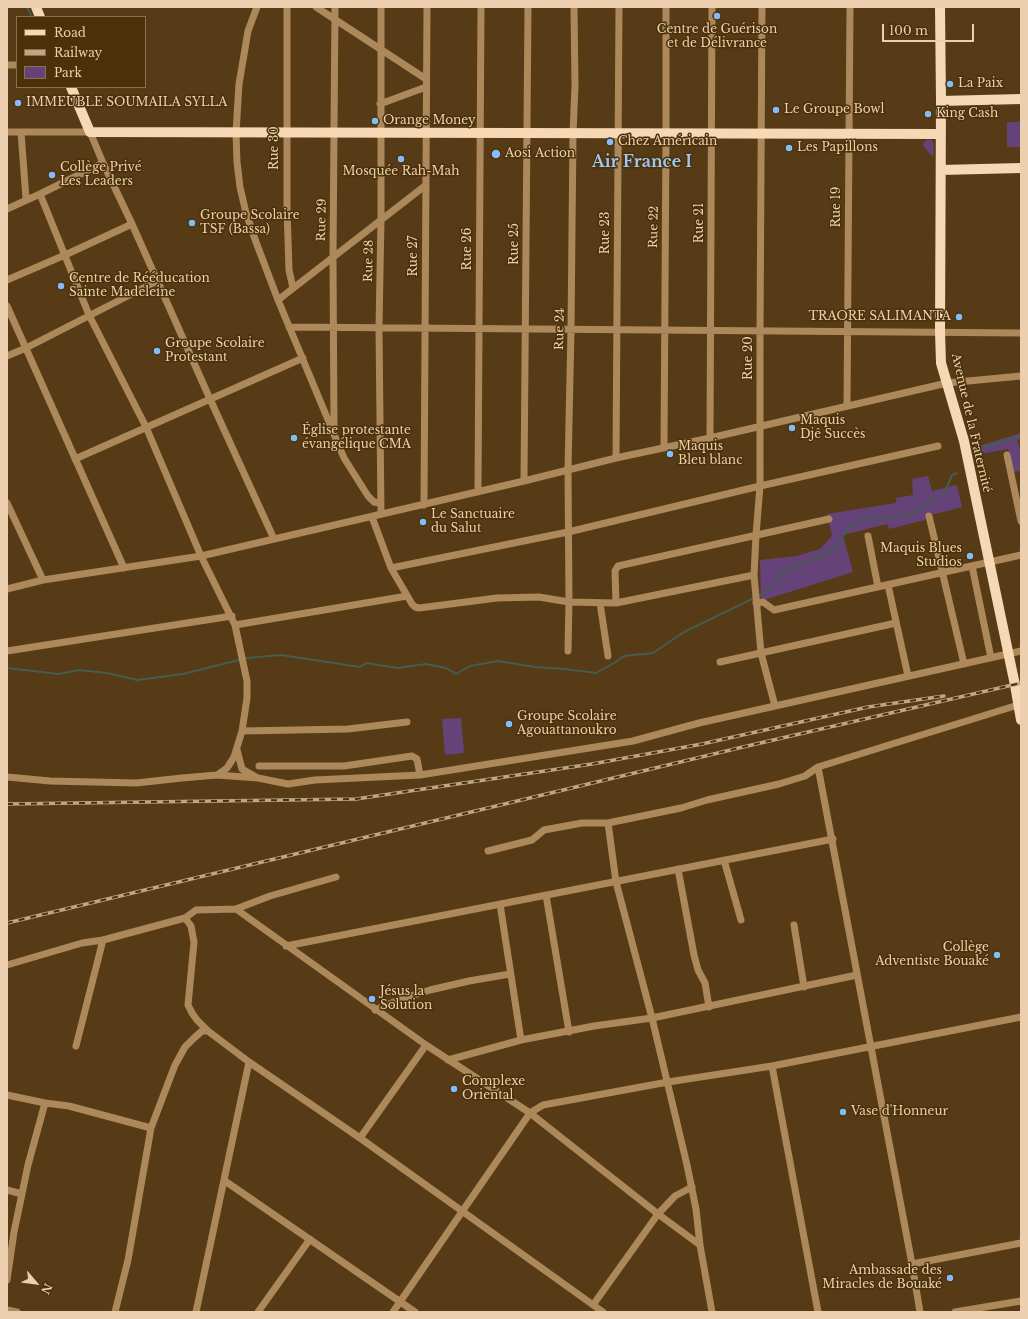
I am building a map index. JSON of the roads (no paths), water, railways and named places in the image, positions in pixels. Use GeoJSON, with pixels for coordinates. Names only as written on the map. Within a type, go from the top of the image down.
{"type":"FeatureCollection","features":[{"type":"Feature","properties":{"kind":"main road","name":"Avenue de la Fraternité"},"geometry":{"type":"LineString","coordinates":[[940,7],[941,364],[964,440],[1009,654],[1021,720]]}},
{"type":"Feature","properties":{"kind":"main road"},"geometry":{"type":"LineString","coordinates":[[71,88],[90,132],[941,134]]}},
{"type":"Feature","properties":{"kind":"main road"},"geometry":{"type":"LineString","coordinates":[[941,101],[1021,98]]}},
{"type":"Feature","properties":{"kind":"main road"},"geometry":{"type":"LineString","coordinates":[[941,170],[1021,168]]}},
{"type":"Feature","properties":{"kind":"street"},"geometry":{"type":"LineString","coordinates":[[257,7],[248,31],[239,84],[236,133],[239,181],[246,213],[278,300],[344,458],[368,496],[374,502],[380,503]]}},
{"type":"Feature","properties":{"kind":"street","name":"Rue 30"},"geometry":{"type":"LineString","coordinates":[[287,7],[286,133],[288,264],[292,288]]}},
{"type":"Feature","properties":{"kind":"street"},"geometry":{"type":"LineString","coordinates":[[316,7],[426,79]]}},
{"type":"Feature","properties":{"kind":"street","name":"Rue 29"},"geometry":{"type":"LineString","coordinates":[[334,434],[333,257],[335,7]]}},
{"type":"Feature","properties":{"kind":"street","name":"Rue 28"},"geometry":{"type":"LineString","coordinates":[[381,7],[381,220],[379,328],[381,514]]}},
{"type":"Feature","properties":{"kind":"street","name":"Rue 27"},"geometry":{"type":"LineString","coordinates":[[424,504],[427,7]]}},
{"type":"Feature","properties":{"kind":"street","name":"Rue 26"},"geometry":{"type":"LineString","coordinates":[[478,492],[481,7]]}},
{"type":"Feature","properties":{"kind":"street","name":"Rue 25"},"geometry":{"type":"LineString","coordinates":[[524,481],[528,7]]}},
{"type":"Feature","properties":{"kind":"street","name":"Rue 24"},"geometry":{"type":"LineString","coordinates":[[568,651],[568,469],[575,86],[574,7]]}},
{"type":"Feature","properties":{"kind":"street","name":"Rue 23"},"geometry":{"type":"LineString","coordinates":[[616,458],[619,7]]}},
{"type":"Feature","properties":{"kind":"street","name":"Rue 22"},"geometry":{"type":"LineString","coordinates":[[664,448],[666,7]]}},
{"type":"Feature","properties":{"kind":"street","name":"Rue 21"},"geometry":{"type":"LineString","coordinates":[[710,438],[712,7]]}},
{"type":"Feature","properties":{"kind":"street","name":"Rue 20"},"geometry":{"type":"LineString","coordinates":[[762,7],[759,427],[760,486],[754,575],[761,653],[775,706]]}},
{"type":"Feature","properties":{"kind":"street","name":"Rue 19"},"geometry":{"type":"LineString","coordinates":[[847,406],[850,7]]}},
{"type":"Feature","properties":{"kind":"street"},"geometry":{"type":"LineString","coordinates":[[380,104],[426,87]]}},
{"type":"Feature","properties":{"kind":"street"},"geometry":{"type":"LineString","coordinates":[[7,132],[90,132],[274,539]]}},
{"type":"Feature","properties":{"kind":"street"},"geometry":{"type":"LineString","coordinates":[[21,132],[26,199]]}},
{"type":"Feature","properties":{"kind":"street"},"geometry":{"type":"LineString","coordinates":[[7,209],[103,163]]}},
{"type":"Feature","properties":{"kind":"street"},"geometry":{"type":"LineString","coordinates":[[278,300],[426,184]]}},
{"type":"Feature","properties":{"kind":"street"},"geometry":{"type":"LineString","coordinates":[[40,194],[89,315],[146,427],[201,556],[232,616],[235,625],[247,682],[247,698],[242,731],[234,757],[227,768],[217,775]]}},
{"type":"Feature","properties":{"kind":"street"},"geometry":{"type":"LineString","coordinates":[[7,280],[132,224]]}},
{"type":"Feature","properties":{"kind":"street"},"geometry":{"type":"LineString","coordinates":[[7,356],[26,348],[157,281]]}},
{"type":"Feature","properties":{"kind":"street"},"geometry":{"type":"LineString","coordinates":[[7,306],[124,568]]}},
{"type":"Feature","properties":{"kind":"street"},"geometry":{"type":"LineString","coordinates":[[289,327],[1021,333]]}},
{"type":"Feature","properties":{"kind":"street"},"geometry":{"type":"LineString","coordinates":[[76,459],[303,358]]}},
{"type":"Feature","properties":{"kind":"street"},"geometry":{"type":"LineString","coordinates":[[7,589],[43,580],[201,556],[478,492],[568,469],[948,383],[1021,376]]}},
{"type":"Feature","properties":{"kind":"street"},"geometry":{"type":"LineString","coordinates":[[391,568],[568,532],[760,486],[938,446]]}},
{"type":"Feature","properties":{"kind":"street"},"geometry":{"type":"LineString","coordinates":[[1008,455],[1021,520]]}},
{"type":"Feature","properties":{"kind":"street"},"geometry":{"type":"LineString","coordinates":[[7,502],[43,580]]}},
{"type":"Feature","properties":{"kind":"street"},"geometry":{"type":"LineString","coordinates":[[929,516],[964,664]]}},
{"type":"Feature","properties":{"kind":"street"},"geometry":{"type":"LineString","coordinates":[[372,517],[391,568],[407,596],[415,607],[419,608],[504,598],[539,596],[569,602],[616,603],[754,575]]}},
{"type":"Feature","properties":{"kind":"street"},"geometry":{"type":"LineString","coordinates":[[616,603],[615,571],[618,566],[829,519]]}},
{"type":"Feature","properties":{"kind":"street"},"geometry":{"type":"LineString","coordinates":[[868,536],[878,587]]}},
{"type":"Feature","properties":{"kind":"street"},"geometry":{"type":"LineString","coordinates":[[756,603],[763,602],[774,610],[1021,555]]}},
{"type":"Feature","properties":{"kind":"street"},"geometry":{"type":"LineString","coordinates":[[972,566],[991,658]]}},
{"type":"Feature","properties":{"kind":"street"},"geometry":{"type":"LineString","coordinates":[[888,585],[908,676]]}},
{"type":"Feature","properties":{"kind":"street"},"geometry":{"type":"LineString","coordinates":[[235,625],[407,596]]}},
{"type":"Feature","properties":{"kind":"street"},"geometry":{"type":"LineString","coordinates":[[600,602],[608,656]]}},
{"type":"Feature","properties":{"kind":"street"},"geometry":{"type":"LineString","coordinates":[[7,651],[232,616]]}},
{"type":"Feature","properties":{"kind":"street"},"geometry":{"type":"LineString","coordinates":[[720,662],[896,623]]}},
{"type":"Feature","properties":{"kind":"street"},"geometry":{"type":"LineString","coordinates":[[7,777],[50,781],[136,783],[217,775],[258,778],[288,784],[315,780],[420,775],[633,741],[698,723],[1021,651]]}},
{"type":"Feature","properties":{"kind":"street"},"geometry":{"type":"LineString","coordinates":[[488,852],[532,840],[544,830],[582,823],[608,823],[681,808],[707,800],[779,784],[805,776],[818,767],[1018,705]]}},
{"type":"Feature","properties":{"kind":"street"},"geometry":{"type":"LineString","coordinates":[[242,731],[348,729],[407,722]]}},
{"type":"Feature","properties":{"kind":"street"},"geometry":{"type":"LineString","coordinates":[[237,748],[242,769],[258,778]]}},
{"type":"Feature","properties":{"kind":"street"},"geometry":{"type":"LineString","coordinates":[[259,766],[344,766],[412,756],[417,759],[420,775]]}},
{"type":"Feature","properties":{"kind":"street"},"geometry":{"type":"LineString","coordinates":[[818,767],[833,839],[857,975],[872,1046],[920,1312]]}},
{"type":"Feature","properties":{"kind":"street"},"geometry":{"type":"LineString","coordinates":[[608,823],[616,882],[668,1082],[692,1187],[700,1245],[712,1312]]}},
{"type":"Feature","properties":{"kind":"street"},"geometry":{"type":"LineString","coordinates":[[286,946],[833,839]]}},
{"type":"Feature","properties":{"kind":"street"},"geometry":{"type":"LineString","coordinates":[[724,860],[741,920]]}},
{"type":"Feature","properties":{"kind":"street"},"geometry":{"type":"LineString","coordinates":[[678,869],[694,955],[698,970],[705,984],[709,1007]]}},
{"type":"Feature","properties":{"kind":"street"},"geometry":{"type":"LineString","coordinates":[[7,967],[82,943],[103,940],[185,918],[196,910],[236,909],[270,896],[336,877]]}},
{"type":"Feature","properties":{"kind":"street"},"geometry":{"type":"LineString","coordinates":[[546,895],[569,1032]]}},
{"type":"Feature","properties":{"kind":"street"},"geometry":{"type":"LineString","coordinates":[[500,904],[521,1040]]}},
{"type":"Feature","properties":{"kind":"street"},"geometry":{"type":"LineString","coordinates":[[236,909],[375,1010],[448,1060],[530,1113],[658,1214],[700,1245]]}},
{"type":"Feature","properties":{"kind":"street"},"geometry":{"type":"LineString","coordinates":[[185,918],[192,926],[194,942],[188,1005],[197,1020],[249,1062],[360,1138],[602,1312]]}},
{"type":"Feature","properties":{"kind":"street"},"geometry":{"type":"LineString","coordinates":[[794,925],[804,987]]}},
{"type":"Feature","properties":{"kind":"street"},"geometry":{"type":"LineString","coordinates":[[76,1046],[103,940]]}},
{"type":"Feature","properties":{"kind":"street"},"geometry":{"type":"LineString","coordinates":[[375,1010],[401,999],[430,990],[510,974]]}},
{"type":"Feature","properties":{"kind":"street"},"geometry":{"type":"LineString","coordinates":[[448,1060],[521,1040],[709,1007],[857,975]]}},
{"type":"Feature","properties":{"kind":"street"},"geometry":{"type":"LineString","coordinates":[[393,1312],[530,1113],[543,1105],[668,1082],[772,1066],[1021,1017]]}},
{"type":"Feature","properties":{"kind":"street"},"geometry":{"type":"LineString","coordinates":[[115,1312],[128,1260],[151,1128],[175,1065],[185,1047],[202,1031],[208,1030]]}},
{"type":"Feature","properties":{"kind":"street"},"geometry":{"type":"LineString","coordinates":[[360,1138],[426,1045]]}},
{"type":"Feature","properties":{"kind":"street"},"geometry":{"type":"LineString","coordinates":[[196,1312],[225,1181],[249,1062]]}},
{"type":"Feature","properties":{"kind":"street"},"geometry":{"type":"LineString","coordinates":[[772,1066],[818,1312]]}},
{"type":"Feature","properties":{"kind":"street"},"geometry":{"type":"LineString","coordinates":[[7,1095],[45,1103],[69,1106],[151,1128]]}},
{"type":"Feature","properties":{"kind":"street"},"geometry":{"type":"LineString","coordinates":[[7,1280],[14,1232],[28,1165],[45,1103]]}},
{"type":"Feature","properties":{"kind":"street"},"geometry":{"type":"LineString","coordinates":[[225,1181],[415,1312]]}},
{"type":"Feature","properties":{"kind":"street"},"geometry":{"type":"LineString","coordinates":[[593,1305],[658,1214],[675,1196],[692,1187]]}},
{"type":"Feature","properties":{"kind":"street"},"geometry":{"type":"LineString","coordinates":[[7,1190],[22,1194]]}},
{"type":"Feature","properties":{"kind":"street"},"geometry":{"type":"LineString","coordinates":[[258,1312],[310,1239]]}},
{"type":"Feature","properties":{"kind":"street"},"geometry":{"type":"LineString","coordinates":[[912,1264],[1021,1243]]}},
{"type":"Feature","properties":{"kind":"street"},"geometry":{"type":"LineString","coordinates":[[955,1312],[1021,1301]]}},
{"type":"Feature","properties":{"kind":"street"},"geometry":{"type":"LineString","coordinates":[[7,1310],[17,1312]]}},
{"type":"Feature","properties":{"kind":"waterway"},"geometry":{"type":"LineString","coordinates":[[27,7],[32,16]]}},
{"type":"Feature","properties":{"kind":"waterway"},"geometry":{"type":"LineString","coordinates":[[978,450],[1021,435]]}},
{"type":"Feature","properties":{"kind":"waterway"},"geometry":{"type":"LineString","coordinates":[[759,596],[775,584],[783,572],[826,554],[838,546],[848,528],[861,520],[912,514],[945,492],[952,475],[957,473]]}},
{"type":"Feature","properties":{"kind":"waterway"},"geometry":{"type":"LineString","coordinates":[[7,668],[59,674],[79,670],[107,673],[137,680],[183,674],[247,658],[281,655],[360,667],[366,663],[398,668],[426,664],[446,668],[456,674],[470,666],[498,661],[535,667],[596,673],[624,656],[653,653],[684,632],[752,599]]}},
{"type":"Feature","properties":{"kind":"railway"},"geometry":{"type":"LineString","coordinates":[[7,923],[743,747],[1021,683]]}},
{"type":"Feature","properties":{"kind":"railway"},"geometry":{"type":"LineString","coordinates":[[7,804],[356,799],[592,764],[702,744],[868,707],[944,696]]}},
{"type":"Feature","properties":{"kind":"place","name":"Centre de Guérison et de Délivrance"},"geometry":{"type":"Point","coordinates":[717,16]}},
{"type":"Feature","properties":{"kind":"place","name":"La Paix"},"geometry":{"type":"Point","coordinates":[950,84]}},
{"type":"Feature","properties":{"kind":"place","name":"IMMEUBLE SOUMAILA SYLLA"},"geometry":{"type":"Point","coordinates":[18,103]}},
{"type":"Feature","properties":{"kind":"place","name":"Le Groupe Bowl"},"geometry":{"type":"Point","coordinates":[776,110]}},
{"type":"Feature","properties":{"kind":"place","name":"King Cash"},"geometry":{"type":"Point","coordinates":[928,114]}},
{"type":"Feature","properties":{"kind":"place","name":"Orange Money"},"geometry":{"type":"Point","coordinates":[375,121]}},
{"type":"Feature","properties":{"kind":"place","name":"Chez Américain"},"geometry":{"type":"Point","coordinates":[610,142]}},
{"type":"Feature","properties":{"kind":"place","name":"Les Papillons"},"geometry":{"type":"Point","coordinates":[789,148]}},
{"type":"Feature","properties":{"kind":"place","name":"Aosi Action"},"geometry":{"type":"Point","coordinates":[496,154]}},
{"type":"Feature","properties":{"kind":"place","name":"Mosquée Rah-Mah"},"geometry":{"type":"Point","coordinates":[401,159]}},
{"type":"Feature","properties":{"kind":"place","name":"Collège Privé Les Leaders"},"geometry":{"type":"Point","coordinates":[52,175]}},
{"type":"Feature","properties":{"kind":"place","name":"Groupe Scolaire TSF (Bassa)"},"geometry":{"type":"Point","coordinates":[192,223]}},
{"type":"Feature","properties":{"kind":"place","name":"Centre de Rééducation Sainte Madeleine"},"geometry":{"type":"Point","coordinates":[61,286]}},
{"type":"Feature","properties":{"kind":"place","name":"TRAORE SALIMANTA"},"geometry":{"type":"Point","coordinates":[959,317]}},
{"type":"Feature","properties":{"kind":"place","name":"Groupe Scolaire Protestant"},"geometry":{"type":"Point","coordinates":[157,351]}},
{"type":"Feature","properties":{"kind":"place","name":"Maquis Djê Succès"},"geometry":{"type":"Point","coordinates":[792,428]}},
{"type":"Feature","properties":{"kind":"place","name":"Église protestante évangélique CMA"},"geometry":{"type":"Point","coordinates":[294,438]}},
{"type":"Feature","properties":{"kind":"place","name":"Maquis Bleu blanc"},"geometry":{"type":"Point","coordinates":[670,454]}},
{"type":"Feature","properties":{"kind":"place","name":"Le Sanctuaire du Salut"},"geometry":{"type":"Point","coordinates":[423,522]}},
{"type":"Feature","properties":{"kind":"place","name":"Maquis Blues Studios"},"geometry":{"type":"Point","coordinates":[970,556]}},
{"type":"Feature","properties":{"kind":"place","name":"Groupe Scolaire Agouattanoukro"},"geometry":{"type":"Point","coordinates":[509,724]}},
{"type":"Feature","properties":{"kind":"place","name":"Collège Adventiste Bouaké"},"geometry":{"type":"Point","coordinates":[997,955]}},
{"type":"Feature","properties":{"kind":"place","name":"Jésus la Solution"},"geometry":{"type":"Point","coordinates":[372,999]}},
{"type":"Feature","properties":{"kind":"place","name":"Complexe Oriental"},"geometry":{"type":"Point","coordinates":[454,1089]}},
{"type":"Feature","properties":{"kind":"place","name":"Vase d'Honneur"},"geometry":{"type":"Point","coordinates":[843,1112]}},
{"type":"Feature","properties":{"kind":"place","name":"Ambassade des Miracles de Bouaké"},"geometry":{"type":"Point","coordinates":[950,1278]}},
{"type":"Feature","properties":{"kind":"district","name":"Air France I"},"geometry":{"type":"Point","coordinates":[642,162]}}]}
